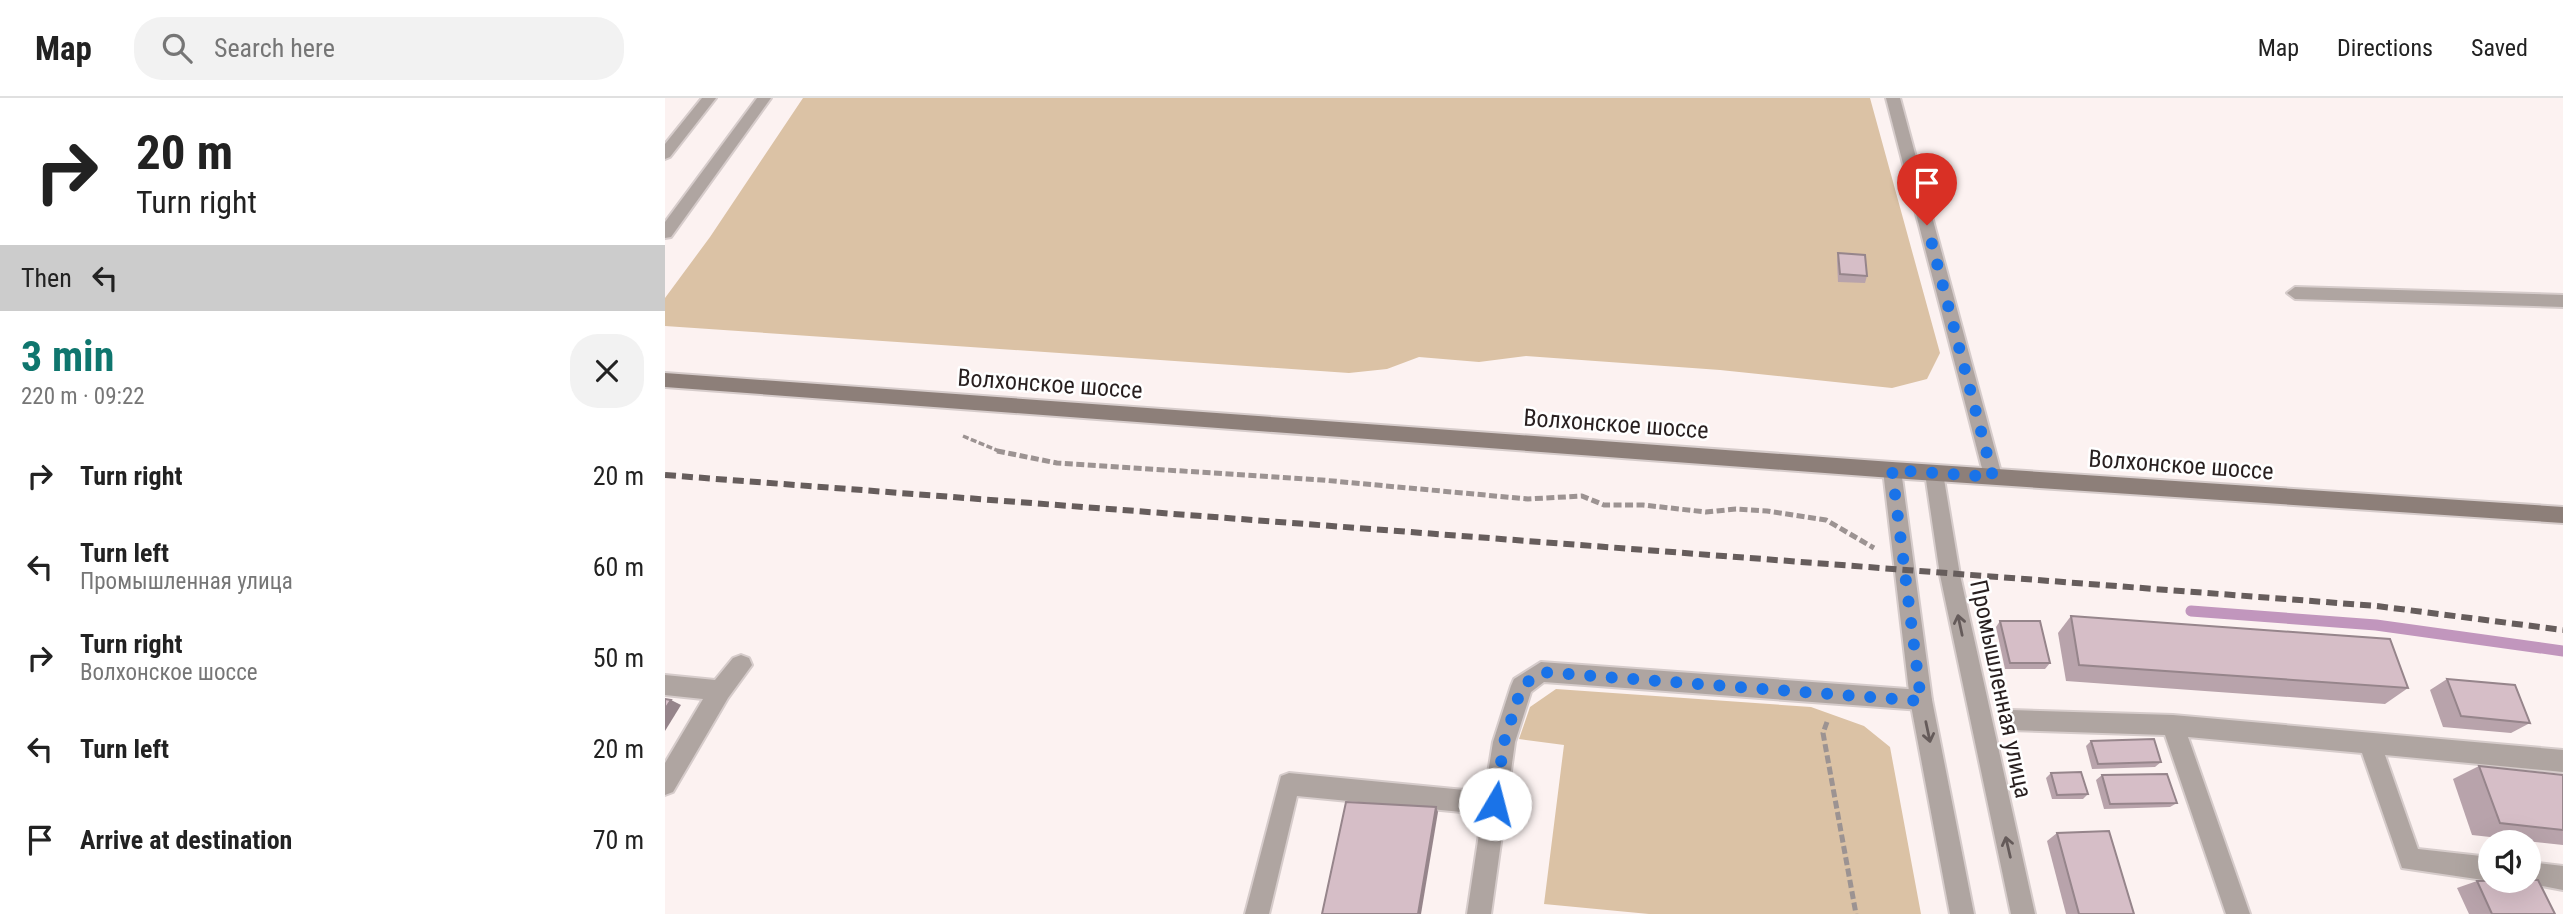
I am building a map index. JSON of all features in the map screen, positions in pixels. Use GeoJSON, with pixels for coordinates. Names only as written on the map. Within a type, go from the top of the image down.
{"type":"FeatureCollection","features":[{"type":"Feature","properties":{"kind":"main road","name":"Волхонское шоссе"},"geometry":{"type":"LineString","coordinates":[[665,380],[1934,473],[2563,515]]}},
{"type":"Feature","properties":{"kind":"street"},"geometry":{"type":"LineString","coordinates":[[665,154],[709,98]]}},
{"type":"Feature","properties":{"kind":"street"},"geometry":{"type":"LineString","coordinates":[[665,233],[764,98]]}},
{"type":"Feature","properties":{"kind":"street"},"geometry":{"type":"LineString","coordinates":[[1893,98],[1993,477]]}},
{"type":"Feature","properties":{"kind":"street"},"geometry":{"type":"LineString","coordinates":[[2295,293],[2563,301]]}},
{"type":"Feature","properties":{"kind":"street"},"geometry":{"type":"LineString","coordinates":[[1892,470],[1921,701],[1962,914]]}},
{"type":"Feature","properties":{"kind":"street","name":"Промышленная улица"},"geometry":{"type":"LineString","coordinates":[[1934,473],[1950,575],[2023,914]]}},
{"type":"Feature","properties":{"kind":"street"},"geometry":{"type":"LineString","coordinates":[[665,784],[720,691],[741,665]]}},
{"type":"Feature","properties":{"kind":"street"},"geometry":{"type":"LineString","coordinates":[[1479,914],[1504,742],[1522,686],[1541,672],[1921,701]]}},
{"type":"Feature","properties":{"kind":"street"},"geometry":{"type":"LineString","coordinates":[[665,685],[720,691]]}},
{"type":"Feature","properties":{"kind":"street"},"geometry":{"type":"LineString","coordinates":[[2011,720],[2173,725],[2563,761]]}},
{"type":"Feature","properties":{"kind":"street"},"geometry":{"type":"LineString","coordinates":[[2173,725],[2238,914]]}},
{"type":"Feature","properties":{"kind":"street"},"geometry":{"type":"LineString","coordinates":[[2370,743],[2410,860],[2478,868]]}},
{"type":"Feature","properties":{"kind":"street"},"geometry":{"type":"LineString","coordinates":[[1257,914],[1289,784],[1495,804]]}},
{"type":"Feature","properties":{"kind":"street"},"geometry":{"type":"LineString","coordinates":[[2541,875],[2563,878]]}},
{"type":"Feature","properties":{"kind":"path"},"geometry":{"type":"LineString","coordinates":[[963,436],[1002,453],[1058,463],[1321,480],[1528,499],[1582,496],[1604,505],[1643,505],[1706,512],[1736,509],[1767,511],[1826,520],[1882,552],[1902,553]]}},
{"type":"Feature","properties":{"kind":"path"},"geometry":{"type":"LineString","coordinates":[[1846,695],[1831,711],[1823,733],[1856,914]]}},
{"type":"Feature","properties":{"kind":"shaded area"},"geometry":{"type":"Polygon","coordinates":[[[803,98],[1870,98],[1940,353],[1927,379],[1892,388],[1720,370],[1526,356],[1479,362],[1419,357],[1387,369],[1349,373],[665,326],[665,298],[710,237],[803,98]]]}},
{"type":"Feature","properties":{"kind":"shaded area"},"geometry":{"type":"Polygon","coordinates":[[[1556,689],[1811,707],[1864,726],[1890,747],[1921,914],[1649,914],[1544,904],[1564,745],[1519,739],[1530,707],[1556,689]]]}},
{"type":"Feature","properties":{"kind":"building"},"geometry":{"type":"Polygon","coordinates":[[[1838,253],[1865,255],[1867,276],[1840,274],[1838,253]]]}},
{"type":"Feature","properties":{"kind":"building"},"geometry":{"type":"Polygon","coordinates":[[[2071,616],[2390,639],[2408,688],[2079,665],[2071,616]]]}},
{"type":"Feature","properties":{"kind":"building"},"geometry":{"type":"Polygon","coordinates":[[[2000,621],[2040,621],[2050,663],[2010,663],[2000,621]]]}},
{"type":"Feature","properties":{"kind":"building"},"geometry":{"type":"Polygon","coordinates":[[[2447,679],[2515,685],[2530,723],[2461,716],[2447,679]]]}},
{"type":"Feature","properties":{"kind":"building"},"geometry":{"type":"Polygon","coordinates":[[[2154,739],[2161,762],[2098,764],[2091,741],[2154,739]]]}},
{"type":"Feature","properties":{"kind":"building"},"geometry":{"type":"Polygon","coordinates":[[[2479,766],[2563,775],[2563,830],[2500,823],[2479,766]]]}},
{"type":"Feature","properties":{"kind":"building"},"geometry":{"type":"Polygon","coordinates":[[[2081,772],[2088,794],[2057,795],[2051,773],[2081,772]]]}},
{"type":"Feature","properties":{"kind":"building"},"geometry":{"type":"Polygon","coordinates":[[[2167,774],[2177,803],[2110,804],[2102,775],[2167,774]]]}},
{"type":"Feature","properties":{"kind":"building"},"geometry":{"type":"Polygon","coordinates":[[[1346,802],[1436,807],[1418,914],[1322,914],[1346,802]]]}},
{"type":"Feature","properties":{"kind":"building"},"geometry":{"type":"Polygon","coordinates":[[[2109,831],[2134,914],[2079,914],[2057,833],[2109,831]]]}},
{"type":"Feature","properties":{"kind":"building"},"geometry":{"type":"Polygon","coordinates":[[[2541,886],[2555,914],[2492,914],[2482,893],[2541,893],[2541,886]]]}},
{"type":"Feature","properties":{"kind":"waterway"},"geometry":{"type":"LineString","coordinates":[[2191,611],[2376,625],[2563,651]]}},
{"type":"Feature","properties":{"kind":"railway"},"geometry":{"type":"LineString","coordinates":[[665,475],[2377,606],[2563,630]]}},
{"type":"Feature","properties":{"kind":"route"},"geometry":{"type":"LineString","coordinates":[[1495,804],[1504,742],[1522,686],[1541,672],[1921,701],[1892,470],[1993,477],[1969,377],[1927,225]]}}]}
